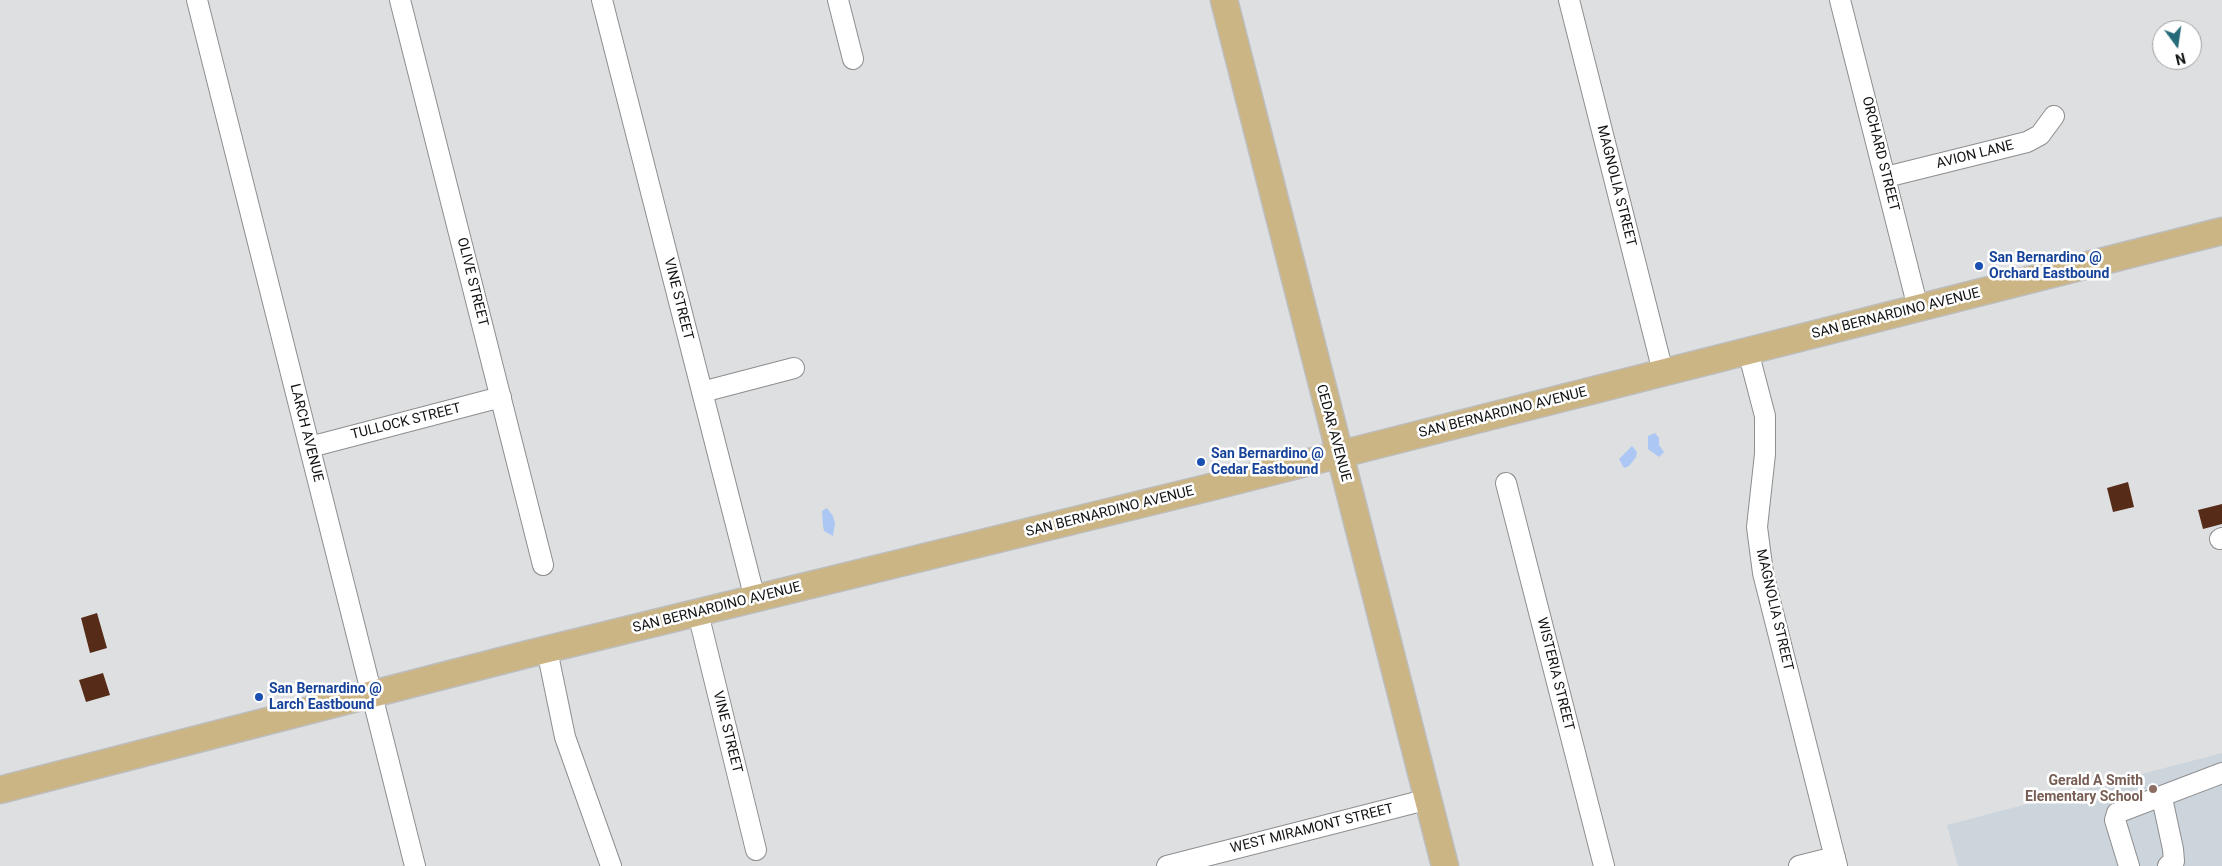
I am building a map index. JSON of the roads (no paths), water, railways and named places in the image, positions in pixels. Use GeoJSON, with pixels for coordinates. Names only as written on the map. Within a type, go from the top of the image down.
{"type":"FeatureCollection","features":[{"type":"Feature","properties":{"kind":"main road","name":"CEDAR AVENUE"},"geometry":{"type":"LineString","coordinates":[[1224,0],[1338,454],[1445,866]]}},
{"type":"Feature","properties":{"kind":"main road","name":"SAN BERNARDINO AVENUE"},"geometry":{"type":"LineString","coordinates":[[0,790],[547,650],[2222,232]]}},
{"type":"Feature","properties":{"kind":"street","name":"LARCH AVENUE"},"geometry":{"type":"LineString","coordinates":[[197,0],[415,866]]}},
{"type":"Feature","properties":{"kind":"street","name":"OLIVE STREET"},"geometry":{"type":"LineString","coordinates":[[400,0],[543,565]]}},
{"type":"Feature","properties":{"kind":"street","name":"VINE STREET"},"geometry":{"type":"LineString","coordinates":[[602,0],[756,599]]}},
{"type":"Feature","properties":{"kind":"street"},"geometry":{"type":"LineString","coordinates":[[838,0],[853,59]]}},
{"type":"Feature","properties":{"kind":"street","name":"MAGNOLIA STREET"},"geometry":{"type":"LineString","coordinates":[[1569,0],[1663,372]]}},
{"type":"Feature","properties":{"kind":"street","name":"ORCHARD STREET"},"geometry":{"type":"LineString","coordinates":[[1840,0],[1918,308]]}},
{"type":"Feature","properties":{"kind":"street","name":"AVION LANE"},"geometry":{"type":"LineString","coordinates":[[1886,177],[2027,142],[2040,135],[2054,116]]}},
{"type":"Feature","properties":{"kind":"street","name":"MAGNOLIA STREET"},"geometry":{"type":"LineString","coordinates":[[1748,351],[1765,416],[1765,454],[1757,527],[1763,573],[1836,862]]}},
{"type":"Feature","properties":{"kind":"street"},"geometry":{"type":"LineString","coordinates":[[702,392],[794,368]]}},
{"type":"Feature","properties":{"kind":"street","name":"TULLOCK STREET"},"geometry":{"type":"LineString","coordinates":[[310,447],[501,398]]}},
{"type":"Feature","properties":{"kind":"street","name":"WISTERIA STREET"},"geometry":{"type":"LineString","coordinates":[[1506,483],[1604,866]]}},
{"type":"Feature","properties":{"kind":"street","name":"VINE STREET"},"geometry":{"type":"LineString","coordinates":[[698,613],[756,850]]}},
{"type":"Feature","properties":{"kind":"street"},"geometry":{"type":"LineString","coordinates":[[547,650],[565,737],[611,866]]}},
{"type":"Feature","properties":{"kind":"street"},"geometry":{"type":"LineString","coordinates":[[2129,866],[2115,820],[2117,813],[2162,798],[2222,773]]}},
{"type":"Feature","properties":{"kind":"street"},"geometry":{"type":"LineString","coordinates":[[2162,798],[2173,848],[2174,861],[2168,866]]}},
{"type":"Feature","properties":{"kind":"street","name":"WEST MIRAMONT STREET"},"geometry":{"type":"LineString","coordinates":[[1167,866],[1429,799]]}},
{"type":"Feature","properties":{"kind":"street"},"geometry":{"type":"LineString","coordinates":[[1799,866],[1836,862]]}},
{"type":"Feature","properties":{"kind":"water"},"geometry":{"type":"Polygon","coordinates":[[[1655,433],[1659,438],[1659,445],[1664,452],[1659,457],[1648,449],[1648,436],[1655,433]]]}},
{"type":"Feature","properties":{"kind":"water"},"geometry":{"type":"Polygon","coordinates":[[[1632,446],[1637,452],[1636,457],[1629,466],[1624,468],[1619,459],[1632,446]]]}},
{"type":"Feature","properties":{"kind":"water"},"geometry":{"type":"Polygon","coordinates":[[[827,508],[833,516],[835,523],[833,536],[824,531],[822,511],[827,508]]]}},
{"type":"Feature","properties":{"kind":"place","name":"San Bernardino @ Orchard Eastbound"},"geometry":{"type":"Point","coordinates":[1979,266]}},
{"type":"Feature","properties":{"kind":"place","name":"San Bernardino @ Cedar Eastbound"},"geometry":{"type":"Point","coordinates":[1201,462]}},
{"type":"Feature","properties":{"kind":"place","name":"San Bernardino @ Larch Eastbound"},"geometry":{"type":"Point","coordinates":[259,697]}},
{"type":"Feature","properties":{"kind":"place","name":"Gerald A Smith Elementary School"},"geometry":{"type":"Point","coordinates":[2153,789]}}]}
